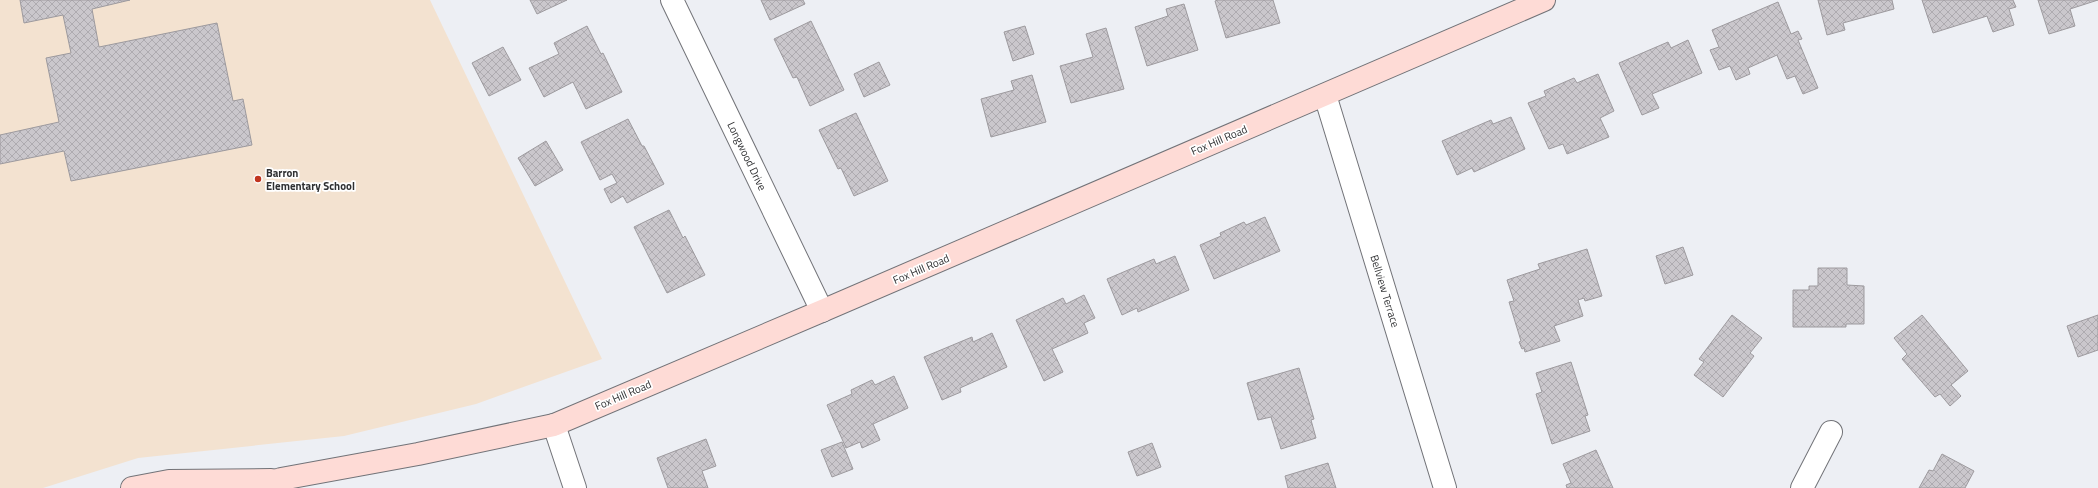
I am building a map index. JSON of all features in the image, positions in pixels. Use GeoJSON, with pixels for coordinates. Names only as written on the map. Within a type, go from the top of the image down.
{"type":"FeatureCollection","features":[{"type":"Feature","properties":{"kind":"main road","name":"Fox Hill Road"},"geometry":{"type":"LineString","coordinates":[[132,488],[169,481],[281,479],[418,454],[554,425],[1544,0]]}},
{"type":"Feature","properties":{"kind":"main road","name":"Fox Hill Road"},"geometry":{"type":"LineString","coordinates":[[256,488],[281,479]]}},
{"type":"Feature","properties":{"kind":"street","name":"Longwood Drive"},"geometry":{"type":"LineString","coordinates":[[672,0],[822,311]]}},
{"type":"Feature","properties":{"kind":"street","name":"Bellview Terrace"},"geometry":{"type":"LineString","coordinates":[[1325,95],[1445,488]]}},
{"type":"Feature","properties":{"kind":"street"},"geometry":{"type":"LineString","coordinates":[[554,425],[575,488]]}},
{"type":"Feature","properties":{"kind":"street"},"geometry":{"type":"LineString","coordinates":[[1802,488],[1831,432]]}},
{"type":"Feature","properties":{"kind":"shaded area","name":"Barron Elementary School"},"geometry":{"type":"Polygon","coordinates":[[[0,0],[430,0],[602,359],[476,404],[344,436],[138,458],[43,488],[0,488],[0,0]]]}},
{"type":"Feature","properties":{"kind":"building","name":"Barron Elementary School"},"geometry":{"type":"Polygon","coordinates":[[[20,0],[130,0],[92,9],[99,47],[217,23],[233,101],[243,99],[252,145],[71,181],[64,151],[0,164],[0,135],[59,122],[46,58],[71,53],[63,15],[24,23],[20,0]]]}},
{"type":"Feature","properties":{"kind":"building"},"geometry":{"type":"Polygon","coordinates":[[[530,0],[567,0],[537,14],[530,0]]]}},
{"type":"Feature","properties":{"kind":"building"},"geometry":{"type":"Polygon","coordinates":[[[761,0],[803,0],[805,4],[770,20],[761,0]]]}},
{"type":"Feature","properties":{"kind":"building"},"geometry":{"type":"Polygon","coordinates":[[[1273,0],[1280,23],[1226,38],[1215,1],[1273,0]]]}},
{"type":"Feature","properties":{"kind":"building"},"geometry":{"type":"Polygon","coordinates":[[[1818,0],[1892,0],[1894,9],[1843,23],[1845,30],[1827,35],[1818,0]]]}},
{"type":"Feature","properties":{"kind":"building"},"geometry":{"type":"Polygon","coordinates":[[[1922,0],[2013,0],[2016,7],[2009,9],[2014,25],[1993,32],[1987,16],[1933,33],[1922,0]]]}},
{"type":"Feature","properties":{"kind":"building"},"geometry":{"type":"Polygon","coordinates":[[[2038,0],[2098,0],[2070,9],[2075,26],[2049,34],[2038,0]]]}},
{"type":"Feature","properties":{"kind":"building"},"geometry":{"type":"Polygon","coordinates":[[[1778,2],[1791,34],[1798,31],[1802,39],[1798,40],[1818,88],[1803,94],[1795,76],[1787,79],[1777,55],[1748,68],[1750,74],[1736,80],[1730,66],[1719,70],[1710,50],[1719,47],[1712,30],[1778,2]]]}},
{"type":"Feature","properties":{"kind":"building"},"geometry":{"type":"Polygon","coordinates":[[[1184,4],[1198,50],[1147,66],[1135,27],[1168,16],[1166,9],[1184,4]]]}},
{"type":"Feature","properties":{"kind":"building"},"geometry":{"type":"Polygon","coordinates":[[[811,21],[844,90],[810,106],[797,77],[793,78],[774,39],[811,21]]]}},
{"type":"Feature","properties":{"kind":"building"},"geometry":{"type":"Polygon","coordinates":[[[587,26],[601,54],[603,53],[622,92],[586,109],[573,82],[544,97],[529,68],[559,54],[554,43],[587,26]]]}},
{"type":"Feature","properties":{"kind":"building"},"geometry":{"type":"Polygon","coordinates":[[[1025,26],[1034,54],[1013,61],[1004,32],[1025,26]]]}},
{"type":"Feature","properties":{"kind":"building"},"geometry":{"type":"Polygon","coordinates":[[[1106,28],[1124,89],[1071,103],[1060,66],[1093,57],[1086,34],[1106,28]]]}},
{"type":"Feature","properties":{"kind":"building"},"geometry":{"type":"Polygon","coordinates":[[[1688,40],[1702,73],[1652,94],[1659,108],[1642,115],[1619,63],[1668,42],[1671,48],[1688,40]]]}},
{"type":"Feature","properties":{"kind":"building"},"geometry":{"type":"Polygon","coordinates":[[[503,47],[521,80],[489,96],[472,63],[503,47]]]}},
{"type":"Feature","properties":{"kind":"building"},"geometry":{"type":"Polygon","coordinates":[[[879,62],[890,85],[864,97],[854,74],[879,62]]]}},
{"type":"Feature","properties":{"kind":"building"},"geometry":{"type":"Polygon","coordinates":[[[1598,74],[1614,111],[1600,118],[1609,137],[1567,154],[1563,144],[1549,149],[1528,103],[1546,96],[1544,91],[1574,78],[1577,83],[1598,74]]]}},
{"type":"Feature","properties":{"kind":"building"},"geometry":{"type":"Polygon","coordinates":[[[1032,75],[1046,122],[991,137],[981,99],[1014,90],[1011,81],[1032,75]]]}},
{"type":"Feature","properties":{"kind":"building"},"geometry":{"type":"Polygon","coordinates":[[[856,113],[888,181],[854,196],[841,168],[838,169],[819,130],[856,113]]]}},
{"type":"Feature","properties":{"kind":"building"},"geometry":{"type":"Polygon","coordinates":[[[1511,117],[1525,149],[1474,172],[1472,168],[1457,175],[1442,141],[1491,120],[1493,124],[1511,117]]]}},
{"type":"Feature","properties":{"kind":"building"},"geometry":{"type":"Polygon","coordinates":[[[628,119],[664,184],[627,203],[623,196],[611,203],[604,189],[617,183],[612,174],[600,180],[581,142],[628,119]]]}},
{"type":"Feature","properties":{"kind":"building"},"geometry":{"type":"Polygon","coordinates":[[[546,141],[563,170],[535,186],[518,158],[546,141]]]}},
{"type":"Feature","properties":{"kind":"building"},"geometry":{"type":"Polygon","coordinates":[[[669,210],[683,238],[685,236],[705,275],[667,293],[634,227],[669,210]]]}},
{"type":"Feature","properties":{"kind":"building"},"geometry":{"type":"Polygon","coordinates":[[[1265,217],[1280,251],[1214,279],[1200,245],[1221,236],[1220,233],[1244,222],[1246,225],[1265,217]]]}},
{"type":"Feature","properties":{"kind":"building"},"geometry":{"type":"Polygon","coordinates":[[[1683,247],[1693,275],[1665,284],[1656,256],[1683,247]]]}},
{"type":"Feature","properties":{"kind":"building"},"geometry":{"type":"Polygon","coordinates":[[[1587,249],[1602,296],[1585,301],[1584,298],[1578,300],[1583,316],[1554,326],[1560,341],[1525,352],[1524,348],[1522,349],[1519,342],[1521,341],[1509,302],[1514,301],[1507,280],[1540,269],[1538,264],[1587,249]]]}},
{"type":"Feature","properties":{"kind":"building"},"geometry":{"type":"Polygon","coordinates":[[[1175,256],[1189,290],[1138,312],[1137,308],[1122,315],[1107,279],[1154,259],[1156,264],[1175,256]]]}},
{"type":"Feature","properties":{"kind":"building"},"geometry":{"type":"Polygon","coordinates":[[[1818,268],[1847,268],[1847,285],[1864,286],[1864,324],[1846,324],[1846,327],[1793,327],[1793,290],[1809,290],[1809,286],[1818,286],[1818,268]]]}},
{"type":"Feature","properties":{"kind":"building"},"geometry":{"type":"Polygon","coordinates":[[[1084,295],[1095,318],[1084,323],[1088,333],[1052,349],[1063,372],[1044,381],[1016,320],[1063,298],[1066,304],[1084,295]]]}},
{"type":"Feature","properties":{"kind":"building"},"geometry":{"type":"Polygon","coordinates":[[[1732,315],[1762,338],[1750,353],[1754,356],[1723,397],[1694,375],[1704,362],[1699,359],[1732,315]]]}},
{"type":"Feature","properties":{"kind":"building"},"geometry":{"type":"Polygon","coordinates":[[[1922,315],[1968,371],[1951,385],[1961,396],[1950,406],[1940,394],[1935,397],[1902,359],[1907,354],[1894,338],[1922,315]]]}},
{"type":"Feature","properties":{"kind":"building"},"geometry":{"type":"Polygon","coordinates":[[[2098,315],[2098,350],[2078,357],[2067,326],[2098,315]]]}},
{"type":"Feature","properties":{"kind":"building"},"geometry":{"type":"Polygon","coordinates":[[[992,333],[1007,367],[960,388],[961,392],[942,400],[924,357],[972,337],[973,342],[992,333]]]}},
{"type":"Feature","properties":{"kind":"building"},"geometry":{"type":"Polygon","coordinates":[[[1571,362],[1588,415],[1585,416],[1590,431],[1552,444],[1536,394],[1542,392],[1536,373],[1571,362]]]}},
{"type":"Feature","properties":{"kind":"building"},"geometry":{"type":"Polygon","coordinates":[[[1299,368],[1314,419],[1311,420],[1316,438],[1281,449],[1271,417],[1258,420],[1247,383],[1299,368]]]}},
{"type":"Feature","properties":{"kind":"building"},"geometry":{"type":"Polygon","coordinates":[[[894,376],[908,408],[873,424],[880,440],[862,448],[860,442],[846,448],[827,405],[852,394],[851,390],[872,380],[875,385],[894,376]]]}},
{"type":"Feature","properties":{"kind":"building"},"geometry":{"type":"Polygon","coordinates":[[[706,439],[716,466],[702,471],[708,488],[668,488],[657,458],[706,439]]]}},
{"type":"Feature","properties":{"kind":"building"},"geometry":{"type":"Polygon","coordinates":[[[842,442],[853,469],[832,477],[821,450],[842,442]]]}},
{"type":"Feature","properties":{"kind":"building"},"geometry":{"type":"Polygon","coordinates":[[[1152,443],[1161,467],[1137,476],[1128,452],[1152,443]]]}},
{"type":"Feature","properties":{"kind":"building"},"geometry":{"type":"Polygon","coordinates":[[[1596,450],[1613,488],[1567,488],[1566,485],[1571,483],[1563,464],[1596,450]]]}},
{"type":"Feature","properties":{"kind":"building"},"geometry":{"type":"Polygon","coordinates":[[[1942,454],[1974,471],[1965,488],[1919,488],[1929,470],[1933,471],[1942,454]]]}},
{"type":"Feature","properties":{"kind":"building"},"geometry":{"type":"Polygon","coordinates":[[[1328,463],[1336,488],[1288,488],[1285,476],[1328,463]]]}},
{"type":"Feature","properties":{"kind":"place","name":"Barron Elementary School"},"geometry":{"type":"Point","coordinates":[258,179]}}]}
